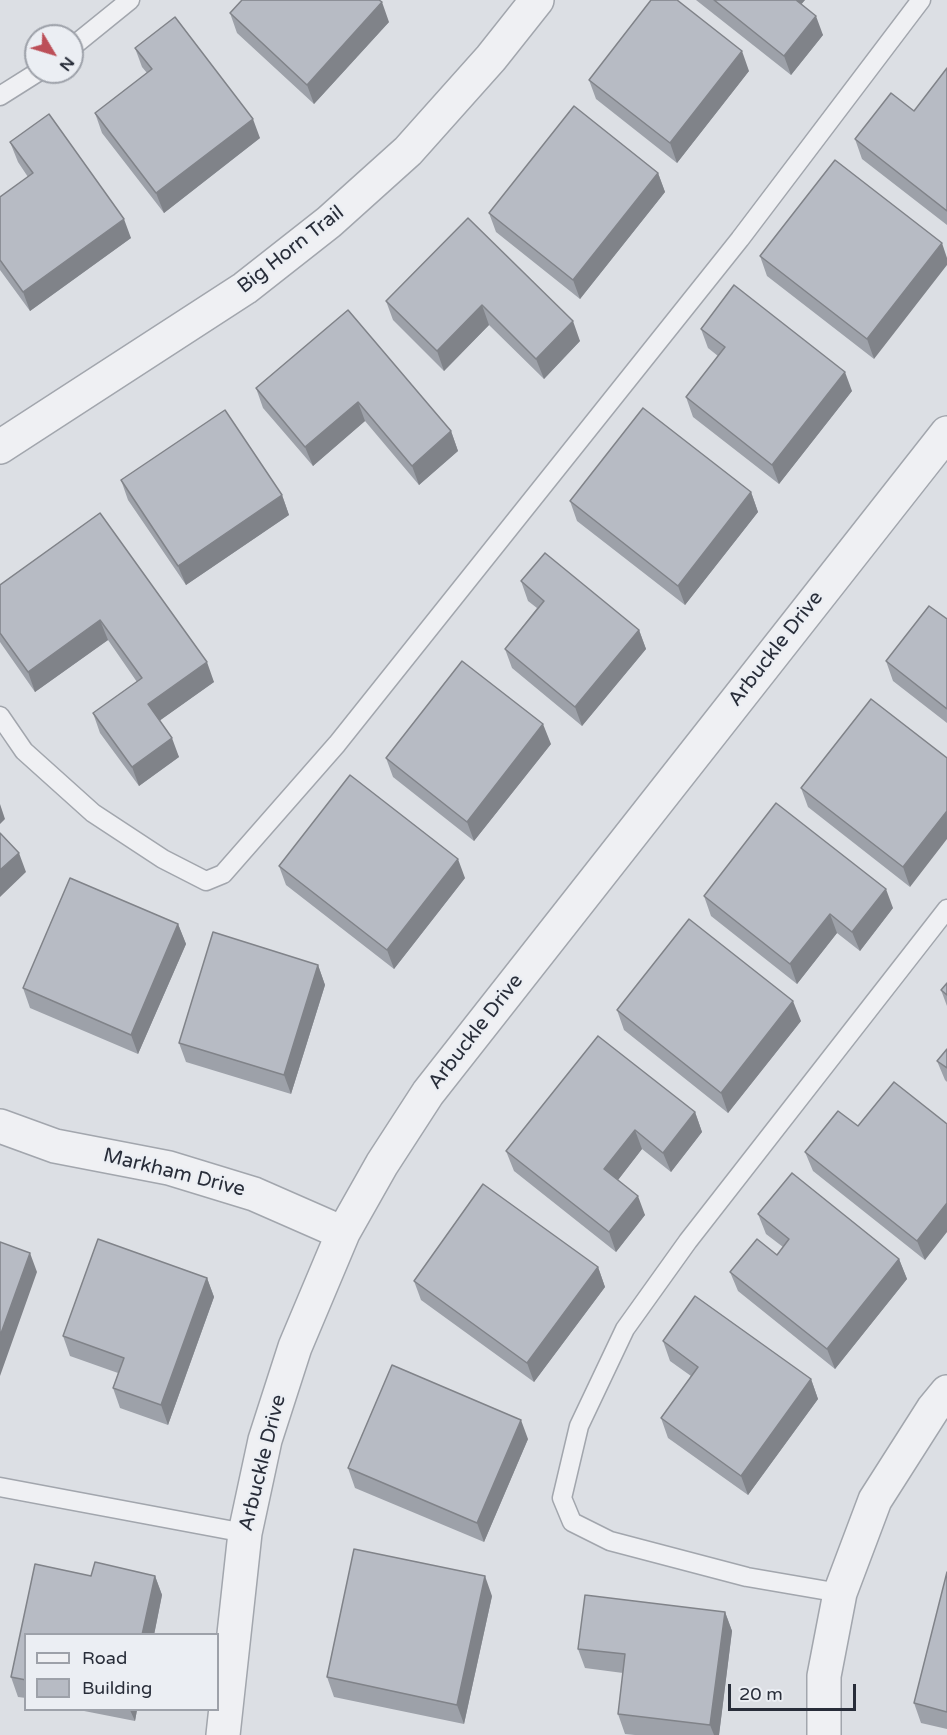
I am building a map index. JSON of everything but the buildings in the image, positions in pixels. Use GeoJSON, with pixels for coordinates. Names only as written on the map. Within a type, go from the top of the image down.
{"type":"FeatureCollection","features":[{"type":"Feature","properties":{"kind":"street","name":"Big Horn Trail"},"geometry":{"type":"LineString","coordinates":[[0,447],[245,288],[329,222],[408,151],[491,58],[537,0]]}},
{"type":"Feature","properties":{"kind":"street","name":"Arbuckle Drive"},"geometry":{"type":"LineString","coordinates":[[223,1735],[245,1533],[265,1440],[295,1347],[344,1233],[382,1164],[428,1093],[947,433]]}},
{"type":"Feature","properties":{"kind":"street","name":"Markham Drive"},"geometry":{"type":"LineString","coordinates":[[0,1126],[55,1146],[169,1168],[254,1194],[344,1233]]}},
{"type":"Feature","properties":{"kind":"street"},"geometry":{"type":"LineString","coordinates":[[824,1735],[824,1676],[840,1593],[875,1500],[933,1409],[947,1392]]}},
{"type":"Feature","properties":{"kind":"lane"},"geometry":{"type":"LineString","coordinates":[[84,36],[130,0]]}},
{"type":"Feature","properties":{"kind":"lane"},"geometry":{"type":"LineString","coordinates":[[0,716],[24,751],[93,813],[163,860],[206,881],[223,874],[337,744],[390,678],[740,239],[921,0]]}},
{"type":"Feature","properties":{"kind":"lane"},"geometry":{"type":"LineString","coordinates":[[0,96],[24,81]]}},
{"type":"Feature","properties":{"kind":"lane"},"geometry":{"type":"LineString","coordinates":[[840,1593],[747,1577],[610,1541],[572,1522],[562,1498],[579,1426],[625,1329],[687,1242],[947,909]]}},
{"type":"Feature","properties":{"kind":"lane"},"geometry":{"type":"LineString","coordinates":[[0,1487],[245,1533]]}}]}
